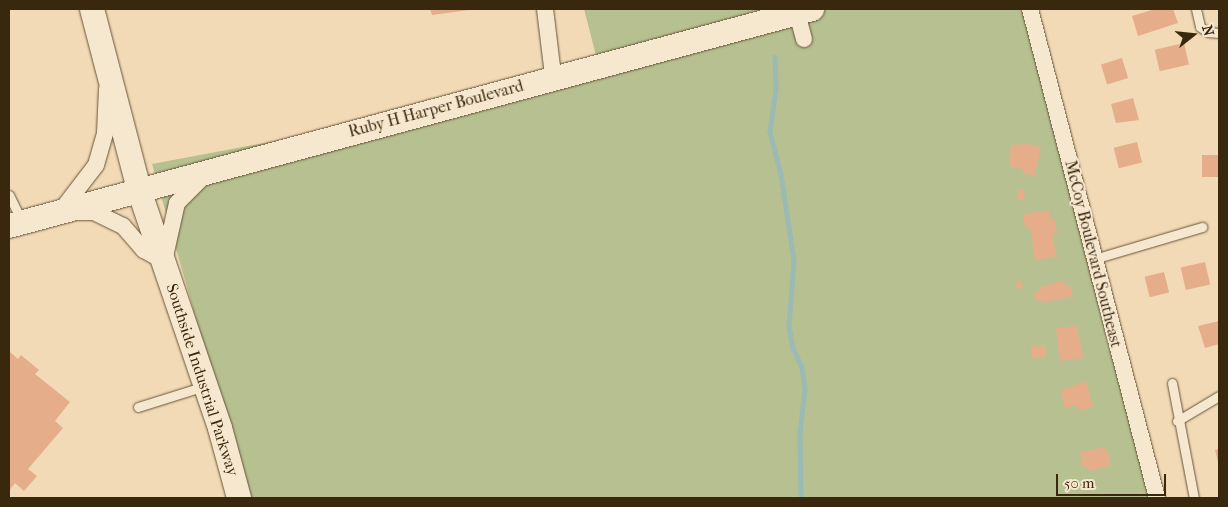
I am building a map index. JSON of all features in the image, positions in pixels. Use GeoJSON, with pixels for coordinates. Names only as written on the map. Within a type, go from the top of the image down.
{"type":"FeatureCollection","features":[{"type":"Feature","properties":{"kind":"street","name":"Southside Industrial Parkway"},"geometry":{"type":"LineString","coordinates":[[92,9],[139,190],[206,386],[239,498]]}},
{"type":"Feature","properties":{"kind":"street"},"geometry":{"type":"LineString","coordinates":[[545,9],[552,67],[558,76]]}},
{"type":"Feature","properties":{"kind":"street","name":"McCoy Boulevard Southeast"},"geometry":{"type":"LineString","coordinates":[[1030,9],[1157,498]]}},
{"type":"Feature","properties":{"kind":"street"},"geometry":{"type":"LineString","coordinates":[[804,39],[805,11]]}},
{"type":"Feature","properties":{"kind":"street","name":"Ruby H Harper Boulevard"},"geometry":{"type":"LineString","coordinates":[[15,224],[558,76],[805,11]]}},
{"type":"Feature","properties":{"kind":"street","name":"Southside Industrial Parkway"},"geometry":{"type":"LineString","coordinates":[[60,212],[96,165],[105,133],[108,76]]}},
{"type":"Feature","properties":{"kind":"street","name":"Southside Industrial Parkway"},"geometry":{"type":"LineString","coordinates":[[164,261],[178,203],[211,170]]}},
{"type":"Feature","properties":{"kind":"street","name":"Ruby H Harper Boulevard"},"geometry":{"type":"LineString","coordinates":[[60,212],[94,212],[123,226],[144,250],[164,261]]}},
{"type":"Feature","properties":{"kind":"lane"},"geometry":{"type":"LineString","coordinates":[[1196,9],[1200,27],[1208,32],[1219,33]]}},
{"type":"Feature","properties":{"kind":"lane"},"geometry":{"type":"LineString","coordinates":[[9,195],[15,224]]}},
{"type":"Feature","properties":{"kind":"lane"},"geometry":{"type":"LineString","coordinates":[[1094,259],[1202,227]]}},
{"type":"Feature","properties":{"kind":"lane"},"geometry":{"type":"LineString","coordinates":[[1172,384],[1177,420],[1194,498]]}},
{"type":"Feature","properties":{"kind":"lane"},"geometry":{"type":"LineString","coordinates":[[138,407],[206,386]]}},
{"type":"Feature","properties":{"kind":"lane"},"geometry":{"type":"LineString","coordinates":[[1177,420],[1219,396]]}},
{"type":"Feature","properties":{"kind":"green space"},"geometry":{"type":"Polygon","coordinates":[[[584,9],[1032,9],[1155,498],[247,498],[152,164],[425,113],[599,67],[584,9]]]}},
{"type":"Feature","properties":{"kind":"building"},"geometry":{"type":"Polygon","coordinates":[[[430,9],[476,9],[432,15],[430,9]]]}},
{"type":"Feature","properties":{"kind":"building"},"geometry":{"type":"Polygon","coordinates":[[[1155,9],[1173,9],[1178,23],[1138,36],[1132,16],[1155,9]]]}},
{"type":"Feature","properties":{"kind":"building"},"geometry":{"type":"Polygon","coordinates":[[[1184,43],[1189,64],[1160,71],[1155,50],[1184,43]]]}},
{"type":"Feature","properties":{"kind":"building"},"geometry":{"type":"Polygon","coordinates":[[[1122,58],[1128,78],[1107,85],[1101,64],[1122,58]]]}},
{"type":"Feature","properties":{"kind":"building"},"geometry":{"type":"Polygon","coordinates":[[[1133,98],[1139,120],[1116,123],[1111,104],[1133,98]]]}},
{"type":"Feature","properties":{"kind":"building"},"geometry":{"type":"Polygon","coordinates":[[[1137,142],[1142,162],[1119,168],[1114,148],[1137,142]]]}},
{"type":"Feature","properties":{"kind":"building"},"geometry":{"type":"Polygon","coordinates":[[[1028,144],[1041,147],[1035,175],[1023,174],[1023,170],[1009,166],[1011,145],[1028,144]]]}},
{"type":"Feature","properties":{"kind":"building"},"geometry":{"type":"Polygon","coordinates":[[[1202,155],[1219,155],[1219,177],[1202,177],[1202,155]]]}},
{"type":"Feature","properties":{"kind":"building"},"geometry":{"type":"Polygon","coordinates":[[[1024,189],[1025,200],[1018,201],[1017,190],[1024,189]]]}},
{"type":"Feature","properties":{"kind":"building"},"geometry":{"type":"Polygon","coordinates":[[[1049,210],[1050,218],[1054,218],[1057,233],[1052,234],[1057,257],[1035,260],[1030,228],[1025,228],[1023,214],[1049,210]]]}},
{"type":"Feature","properties":{"kind":"building"},"geometry":{"type":"Polygon","coordinates":[[[1205,262],[1210,284],[1186,290],[1181,268],[1205,262]]]}},
{"type":"Feature","properties":{"kind":"building"},"geometry":{"type":"Polygon","coordinates":[[[1164,272],[1169,292],[1150,297],[1145,277],[1164,272]]]}},
{"type":"Feature","properties":{"kind":"building"},"geometry":{"type":"Polygon","coordinates":[[[1021,280],[1023,288],[1017,289],[1015,282],[1021,280]]]}},
{"type":"Feature","properties":{"kind":"building"},"geometry":{"type":"Polygon","coordinates":[[[1064,280],[1065,286],[1070,285],[1073,296],[1042,303],[1041,300],[1036,301],[1033,293],[1040,291],[1039,287],[1064,280]]]}},
{"type":"Feature","properties":{"kind":"building"},"geometry":{"type":"Polygon","coordinates":[[[1219,321],[1219,344],[1205,348],[1198,326],[1219,321]]]}},
{"type":"Feature","properties":{"kind":"building"},"geometry":{"type":"Polygon","coordinates":[[[1076,326],[1084,358],[1060,361],[1056,328],[1076,326]]]}},
{"type":"Feature","properties":{"kind":"building"},"geometry":{"type":"Polygon","coordinates":[[[1031,345],[1046,345],[1046,358],[1031,358],[1031,345]]]}},
{"type":"Feature","properties":{"kind":"building"},"geometry":{"type":"Polygon","coordinates":[[[9,351],[18,359],[21,355],[39,370],[35,374],[70,402],[55,421],[63,428],[28,469],[37,476],[24,491],[15,483],[9,491],[9,351]]]}},
{"type":"Feature","properties":{"kind":"building"},"geometry":{"type":"Polygon","coordinates":[[[1086,381],[1093,407],[1079,411],[1077,405],[1065,408],[1060,391],[1086,381]]]}},
{"type":"Feature","properties":{"kind":"building"},"geometry":{"type":"Polygon","coordinates":[[[1105,447],[1106,452],[1109,451],[1110,466],[1089,471],[1088,467],[1083,468],[1080,452],[1105,447]]]}},
{"type":"Feature","properties":{"kind":"building"},"geometry":{"type":"Polygon","coordinates":[[[1219,449],[1219,466],[1215,450],[1219,449]]]}},
{"type":"Feature","properties":{"kind":"waterway"},"geometry":{"type":"LineString","coordinates":[[775,57],[776,89],[770,132],[781,174],[794,261],[789,326],[793,348],[802,367],[805,389],[800,433],[801,498]]}}]}
